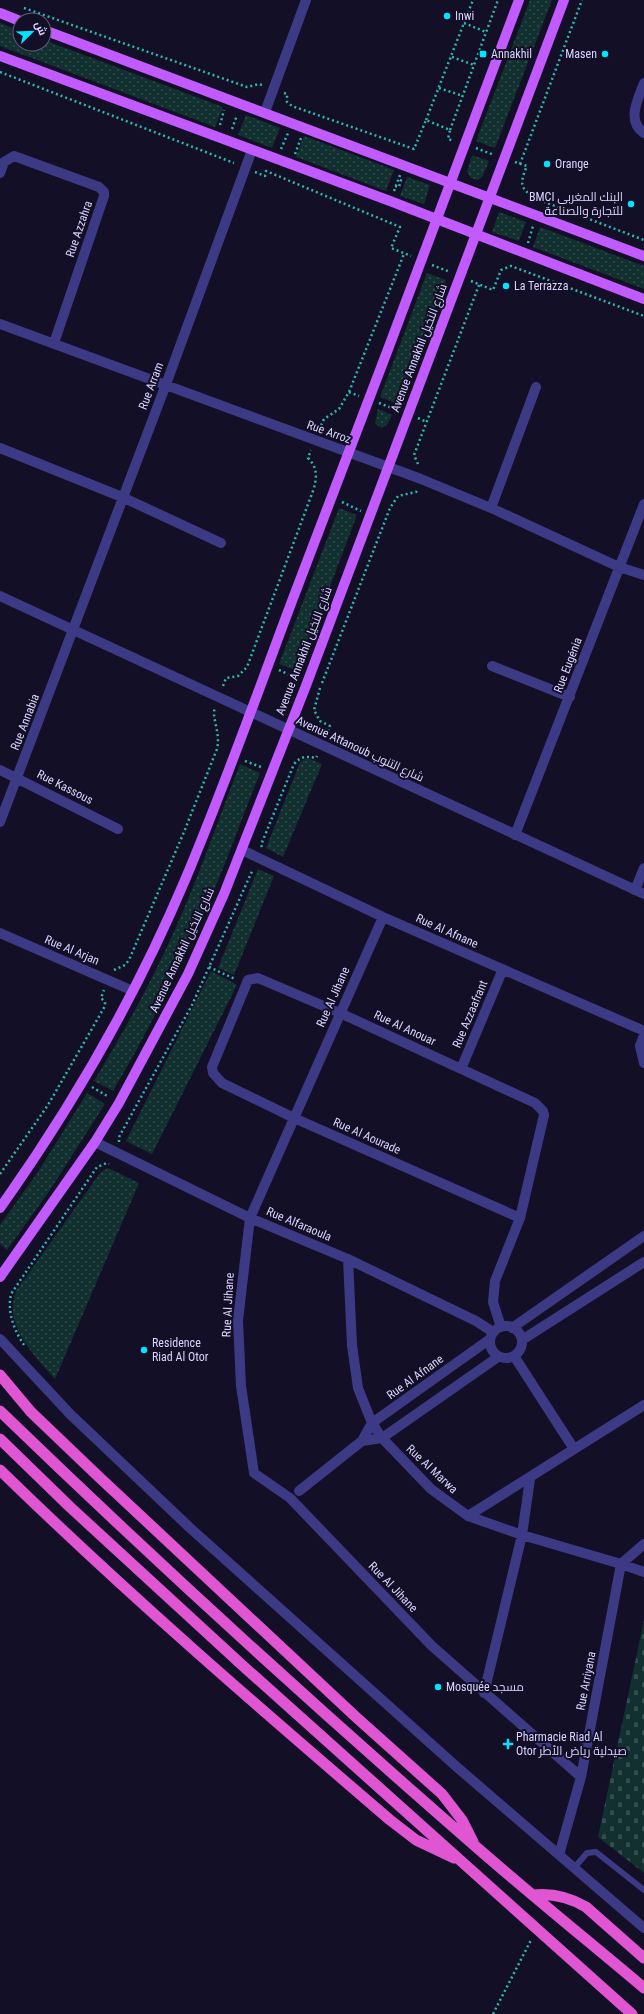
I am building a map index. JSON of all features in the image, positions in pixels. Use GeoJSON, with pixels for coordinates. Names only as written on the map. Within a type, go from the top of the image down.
{"type":"FeatureCollection","features":[{"type":"Feature","properties":{"kind":"highway"},"geometry":{"type":"LineString","coordinates":[[0,1375],[31,1412],[99,1477],[357,1718],[442,1794],[462,1820],[475,1846]]}},
{"type":"Feature","properties":{"kind":"highway"},"geometry":{"type":"LineString","coordinates":[[0,1411],[84,1493],[250,1645],[475,1846],[644,1988]]}},
{"type":"Feature","properties":{"kind":"highway"},"geometry":{"type":"LineString","coordinates":[[0,1439],[70,1508],[536,1930],[632,2014]]}},
{"type":"Feature","properties":{"kind":"highway"},"geometry":{"type":"LineString","coordinates":[[0,1470],[60,1528],[227,1680],[390,1820],[416,1840],[460,1860]]}},
{"type":"Feature","properties":{"kind":"highway"},"geometry":{"type":"LineString","coordinates":[[534,1895],[555,1895],[576,1901],[586,1907],[644,1958]]}},
{"type":"Feature","properties":{"kind":"main road"},"geometry":{"type":"LineString","coordinates":[[0,1208],[43,1146],[83,1082],[133,991],[184,882],[234,756],[332,498],[519,0]]}},
{"type":"Feature","properties":{"kind":"main road","name":"Avenue Annakhil شارع النخيل"},"geometry":{"type":"LineString","coordinates":[[0,1278],[94,1142],[119,1103],[188,974],[242,850],[307,683],[564,0]]}},
{"type":"Feature","properties":{"kind":"main road"},"geometry":{"type":"LineString","coordinates":[[0,13],[12,18]]}},
{"type":"Feature","properties":{"kind":"main road"},"geometry":{"type":"LineString","coordinates":[[52,33],[266,112],[644,256]]}},
{"type":"Feature","properties":{"kind":"main road"},"geometry":{"type":"LineString","coordinates":[[0,56],[390,201],[644,299]]}},
{"type":"Feature","properties":{"kind":"street"},"geometry":{"type":"LineString","coordinates":[[266,112],[306,0]]}},
{"type":"Feature","properties":{"kind":"street"},"geometry":{"type":"LineString","coordinates":[[644,83],[634,118],[637,126],[644,133]]}},
{"type":"Feature","properties":{"kind":"street","name":"Rue Arram"},"geometry":{"type":"LineString","coordinates":[[74,630],[122,497],[165,386],[252,150]]}},
{"type":"Feature","properties":{"kind":"street","name":"Rue Azzahra"},"geometry":{"type":"LineString","coordinates":[[0,173],[4,162],[14,156],[99,188],[104,192],[104,196],[54,343]]}},
{"type":"Feature","properties":{"kind":"street","name":"Rue Arroz"},"geometry":{"type":"LineString","coordinates":[[0,324],[387,467],[491,508],[620,566],[644,575]]}},
{"type":"Feature","properties":{"kind":"street"},"geometry":{"type":"LineString","coordinates":[[491,508],[536,387]]}},
{"type":"Feature","properties":{"kind":"street"},"geometry":{"type":"LineString","coordinates":[[0,448],[122,497],[221,543]]}},
{"type":"Feature","properties":{"kind":"street","name":"Rue Eugénia"},"geometry":{"type":"LineString","coordinates":[[515,835],[644,504]]}},
{"type":"Feature","properties":{"kind":"street","name":"Avenue Attanoub شارع التنوب"},"geometry":{"type":"LineString","coordinates":[[0,596],[288,731],[640,892]]}},
{"type":"Feature","properties":{"kind":"street","name":"Rue Annabia"},"geometry":{"type":"LineString","coordinates":[[0,822],[74,630]]}},
{"type":"Feature","properties":{"kind":"street"},"geometry":{"type":"LineString","coordinates":[[492,666],[570,697]]}},
{"type":"Feature","properties":{"kind":"street","name":"Rue Kassous"},"geometry":{"type":"LineString","coordinates":[[0,770],[118,829]]}},
{"type":"Feature","properties":{"kind":"street","name":"Rue Al Afnane"},"geometry":{"type":"LineString","coordinates":[[242,850],[383,916],[644,1031]]}},
{"type":"Feature","properties":{"kind":"street"},"geometry":{"type":"LineString","coordinates":[[640,892],[644,868]]}},
{"type":"Feature","properties":{"kind":"street","name":"Rue Al Jihane"},"geometry":{"type":"LineString","coordinates":[[383,916],[250,1218],[238,1320],[241,1386],[254,1473],[290,1498],[432,1646],[581,1777]]}},
{"type":"Feature","properties":{"kind":"street","name":"Rue Al Arjan"},"geometry":{"type":"LineString","coordinates":[[0,933],[133,991]]}},
{"type":"Feature","properties":{"kind":"street","name":"Rue Azzaafrant"},"geometry":{"type":"LineString","coordinates":[[461,1069],[503,969]]}},
{"type":"Feature","properties":{"kind":"street","name":"Rue Al Anouar"},"geometry":{"type":"LineString","coordinates":[[248,982],[258,978],[340,1013],[535,1103],[543,1111],[544,1115],[520,1218]]}},
{"type":"Feature","properties":{"kind":"street","name":"Rue Al Aourade"},"geometry":{"type":"LineString","coordinates":[[248,982],[212,1067],[213,1073],[222,1083],[294,1118],[520,1218]]}},
{"type":"Feature","properties":{"kind":"street"},"geometry":{"type":"LineString","coordinates":[[644,1035],[640,1046],[644,1063]]}},
{"type":"Feature","properties":{"kind":"street","name":"Rue Alfaraoula"},"geometry":{"type":"LineString","coordinates":[[94,1142],[250,1218],[348,1259],[476,1321],[495,1333]]}},
{"type":"Feature","properties":{"kind":"street"},"geometry":{"type":"LineString","coordinates":[[498,1357],[491,1349],[495,1333],[493,1302],[494,1287],[520,1218]]}},
{"type":"Feature","properties":{"kind":"street"},"geometry":{"type":"LineString","coordinates":[[495,1333],[512,1328],[644,1236]]}},
{"type":"Feature","properties":{"kind":"street","name":"Rue Al Marwa"},"geometry":{"type":"LineString","coordinates":[[348,1259],[352,1345],[358,1388],[372,1423],[382,1438],[431,1489],[468,1516],[522,1535],[644,1572]]}},
{"type":"Feature","properties":{"kind":"street"},"geometry":{"type":"LineString","coordinates":[[522,1340],[644,1262]]}},
{"type":"Feature","properties":{"kind":"street"},"geometry":{"type":"LineString","coordinates":[[362,1441],[382,1438],[498,1357],[509,1358],[514,1356],[519,1352],[522,1340],[520,1335],[512,1328]]}},
{"type":"Feature","properties":{"kind":"street","name":"Rue Al Afnane"},"geometry":{"type":"LineString","coordinates":[[299,1492],[362,1441],[372,1423],[495,1333]]}},
{"type":"Feature","properties":{"kind":"street"},"geometry":{"type":"LineString","coordinates":[[0,1339],[70,1414],[190,1527],[458,1768],[644,1928]]}},
{"type":"Feature","properties":{"kind":"street"},"geometry":{"type":"LineString","coordinates":[[514,1356],[574,1449]]}},
{"type":"Feature","properties":{"kind":"street"},"geometry":{"type":"LineString","coordinates":[[468,1516],[530,1479],[574,1449],[644,1405]]}},
{"type":"Feature","properties":{"kind":"street"},"geometry":{"type":"LineString","coordinates":[[484,1693],[522,1535],[530,1479]]}},
{"type":"Feature","properties":{"kind":"street"},"geometry":{"type":"LineString","coordinates":[[621,1564],[644,1544]]}},
{"type":"Feature","properties":{"kind":"street","name":"Rue Arriyana"},"geometry":{"type":"LineString","coordinates":[[559,1855],[581,1777],[621,1564]]}},
{"type":"Feature","properties":{"kind":"lane"},"geometry":{"type":"LineString","coordinates":[[574,1868],[587,1853],[596,1852],[644,1890]]}},
{"type":"Feature","properties":{"kind":"path"},"geometry":{"type":"LineString","coordinates":[[23,8],[247,87],[259,84],[274,89],[287,94],[287,102],[292,106],[414,149],[474,0]]}},
{"type":"Feature","properties":{"kind":"path"},"geometry":{"type":"LineString","coordinates":[[498,0],[462,96],[448,139],[526,166],[521,181],[523,189],[527,193],[542,201],[644,240]]}},
{"type":"Feature","properties":{"kind":"path"},"geometry":{"type":"LineString","coordinates":[[520,164],[582,0]]}},
{"type":"Feature","properties":{"kind":"path"},"geometry":{"type":"LineString","coordinates":[[464,23],[486,32]]}},
{"type":"Feature","properties":{"kind":"path"},"geometry":{"type":"LineString","coordinates":[[452,57],[474,65]]}},
{"type":"Feature","properties":{"kind":"path"},"geometry":{"type":"LineString","coordinates":[[0,72],[264,176],[266,171],[400,227],[391,248],[493,290],[501,270],[511,266],[644,316]]}},
{"type":"Feature","properties":{"kind":"path"},"geometry":{"type":"LineString","coordinates":[[439,88],[462,96]]}},
{"type":"Feature","properties":{"kind":"path"},"geometry":{"type":"LineString","coordinates":[[232,129],[219,125],[225,109],[237,114]]}},
{"type":"Feature","properties":{"kind":"path"},"geometry":{"type":"LineString","coordinates":[[233,125],[236,118]]}},
{"type":"Feature","properties":{"kind":"path"},"geometry":{"type":"LineString","coordinates":[[426,120],[450,130]]}},
{"type":"Feature","properties":{"kind":"path"},"geometry":{"type":"LineString","coordinates":[[281,148],[294,154],[301,138],[288,133]]}},
{"type":"Feature","properties":{"kind":"path"},"geometry":{"type":"LineString","coordinates":[[283,144],[286,137]]}},
{"type":"Feature","properties":{"kind":"path"},"geometry":{"type":"LineString","coordinates":[[383,220],[409,148]]}},
{"type":"Feature","properties":{"kind":"path"},"geometry":{"type":"LineString","coordinates":[[396,186],[399,187],[403,175]]}},
{"type":"Feature","properties":{"kind":"path"},"geometry":{"type":"LineString","coordinates":[[519,268],[537,216]]}},
{"type":"Feature","properties":{"kind":"path"},"geometry":{"type":"LineString","coordinates":[[0,1174],[44,1111],[106,1006],[105,1002],[101,998],[112,971],[129,960],[184,832],[217,749],[219,733],[213,713],[218,698],[226,678],[242,674],[251,658],[313,491],[316,474],[312,462],[308,458],[314,441],[324,419],[339,409],[349,392],[404,254]]}},
{"type":"Feature","properties":{"kind":"path"},"geometry":{"type":"LineString","coordinates":[[349,392],[427,422]]}},
{"type":"Feature","properties":{"kind":"path"},"geometry":{"type":"LineString","coordinates":[[313,491],[384,520]]}},
{"type":"Feature","properties":{"kind":"path"},"geometry":{"type":"LineString","coordinates":[[251,658],[320,688]]}},
{"type":"Feature","properties":{"kind":"path"},"geometry":{"type":"LineString","coordinates":[[217,749],[288,778]]}},
{"type":"Feature","properties":{"kind":"path"},"geometry":{"type":"LineString","coordinates":[[209,967],[248,982]]}},
{"type":"Feature","properties":{"kind":"path"},"geometry":{"type":"LineString","coordinates":[[67,1073],[133,1111]]}},
{"type":"Feature","properties":{"kind":"path"},"geometry":{"type":"LineString","coordinates":[[493,2014],[536,1930]]}},
{"type":"Feature","properties":{"kind":"green space"},"geometry":{"type":"Polygon","coordinates":[[[530,0],[552,0],[495,148],[476,141],[530,0]]]}},
{"type":"Feature","properties":{"kind":"green space"},"geometry":{"type":"Polygon","coordinates":[[[0,23],[12,28],[12,51],[0,46],[0,23]]]}},
{"type":"Feature","properties":{"kind":"green space"},"geometry":{"type":"Polygon","coordinates":[[[52,43],[223,107],[215,127],[16,52],[52,52],[52,43]]]}},
{"type":"Feature","properties":{"kind":"green space"},"geometry":{"type":"Polygon","coordinates":[[[246,115],[280,128],[272,148],[238,135],[246,115]]]}},
{"type":"Feature","properties":{"kind":"green space"},"geometry":{"type":"Polygon","coordinates":[[[304,136],[394,170],[386,191],[296,157],[304,136]]]}},
{"type":"Feature","properties":{"kind":"green space"},"geometry":{"type":"Polygon","coordinates":[[[472,155],[489,161],[483,176],[478,180],[471,178],[467,172],[472,155]]]}},
{"type":"Feature","properties":{"kind":"green space"},"geometry":{"type":"Polygon","coordinates":[[[407,177],[430,185],[424,204],[400,196],[407,177]]]}},
{"type":"Feature","properties":{"kind":"green space"},"geometry":{"type":"Polygon","coordinates":[[[499,212],[526,222],[519,241],[492,232],[499,212]]]}},
{"type":"Feature","properties":{"kind":"green space"},"geometry":{"type":"Polygon","coordinates":[[[540,227],[644,266],[644,289],[533,247],[540,227]]]}},
{"type":"Feature","properties":{"kind":"green space"},"geometry":{"type":"Polygon","coordinates":[[[427,273],[446,280],[400,405],[380,397],[427,273]]]}},
{"type":"Feature","properties":{"kind":"green space"},"geometry":{"type":"Polygon","coordinates":[[[378,409],[392,415],[387,425],[382,428],[375,424],[378,409]]]}},
{"type":"Feature","properties":{"kind":"green space"},"geometry":{"type":"Polygon","coordinates":[[[339,508],[357,515],[298,671],[279,664],[339,508]]]}},
{"type":"Feature","properties":{"kind":"green space"},"geometry":{"type":"Polygon","coordinates":[[[305,759],[310,759],[322,764],[283,857],[266,848],[300,762],[305,759]]]}},
{"type":"Feature","properties":{"kind":"green space"},"geometry":{"type":"Polygon","coordinates":[[[240,764],[260,773],[210,900],[188,949],[152,1021],[113,1091],[94,1081],[117,1043],[168,945],[194,886],[240,764]]]}},
{"type":"Feature","properties":{"kind":"green space"},"geometry":{"type":"Polygon","coordinates":[[[258,869],[274,876],[234,975],[218,968],[258,869]]]}},
{"type":"Feature","properties":{"kind":"green space"},"geometry":{"type":"Polygon","coordinates":[[[211,971],[237,985],[152,1154],[126,1141],[211,971]]]}},
{"type":"Feature","properties":{"kind":"green space"},"geometry":{"type":"Polygon","coordinates":[[[87,1093],[105,1104],[50,1190],[7,1250],[0,1244],[0,1225],[38,1172],[87,1093]]]}},
{"type":"Feature","properties":{"kind":"green space"},"geometry":{"type":"Polygon","coordinates":[[[108,1168],[139,1183],[55,1379],[30,1350],[17,1327],[13,1304],[16,1291],[100,1173],[108,1168]]]}},
{"type":"Feature","properties":{"kind":"green space"},"geometry":{"type":"Polygon","coordinates":[[[644,1620],[644,1873],[598,1837],[644,1620]]]}},
{"type":"Feature","properties":{"kind":"place","name":"Inwi"},"geometry":{"type":"Point","coordinates":[447,16]}},
{"type":"Feature","properties":{"kind":"place","name":"Annakhil"},"geometry":{"type":"Point","coordinates":[483,54]}},
{"type":"Feature","properties":{"kind":"place","name":"Masen"},"geometry":{"type":"Point","coordinates":[605,54]}},
{"type":"Feature","properties":{"kind":"place","name":"Orange"},"geometry":{"type":"Point","coordinates":[547,164]}},
{"type":"Feature","properties":{"kind":"place","name":"BMCI البنك المغربي للتجارة والصناعة"},"geometry":{"type":"Point","coordinates":[631,204]}},
{"type":"Feature","properties":{"kind":"place","name":"La Terrazza"},"geometry":{"type":"Point","coordinates":[506,286]}},
{"type":"Feature","properties":{"kind":"place","name":"Residence Riad Al Otor"},"geometry":{"type":"Point","coordinates":[144,1350]}},
{"type":"Feature","properties":{"kind":"place","name":"Mosquée مسجد"},"geometry":{"type":"Point","coordinates":[438,1687]}},
{"type":"Feature","properties":{"kind":"place","name":"Pharmacie Riad Al Otor صيدلية رياض الأطر"},"geometry":{"type":"Point","coordinates":[508,1744]}}]}
